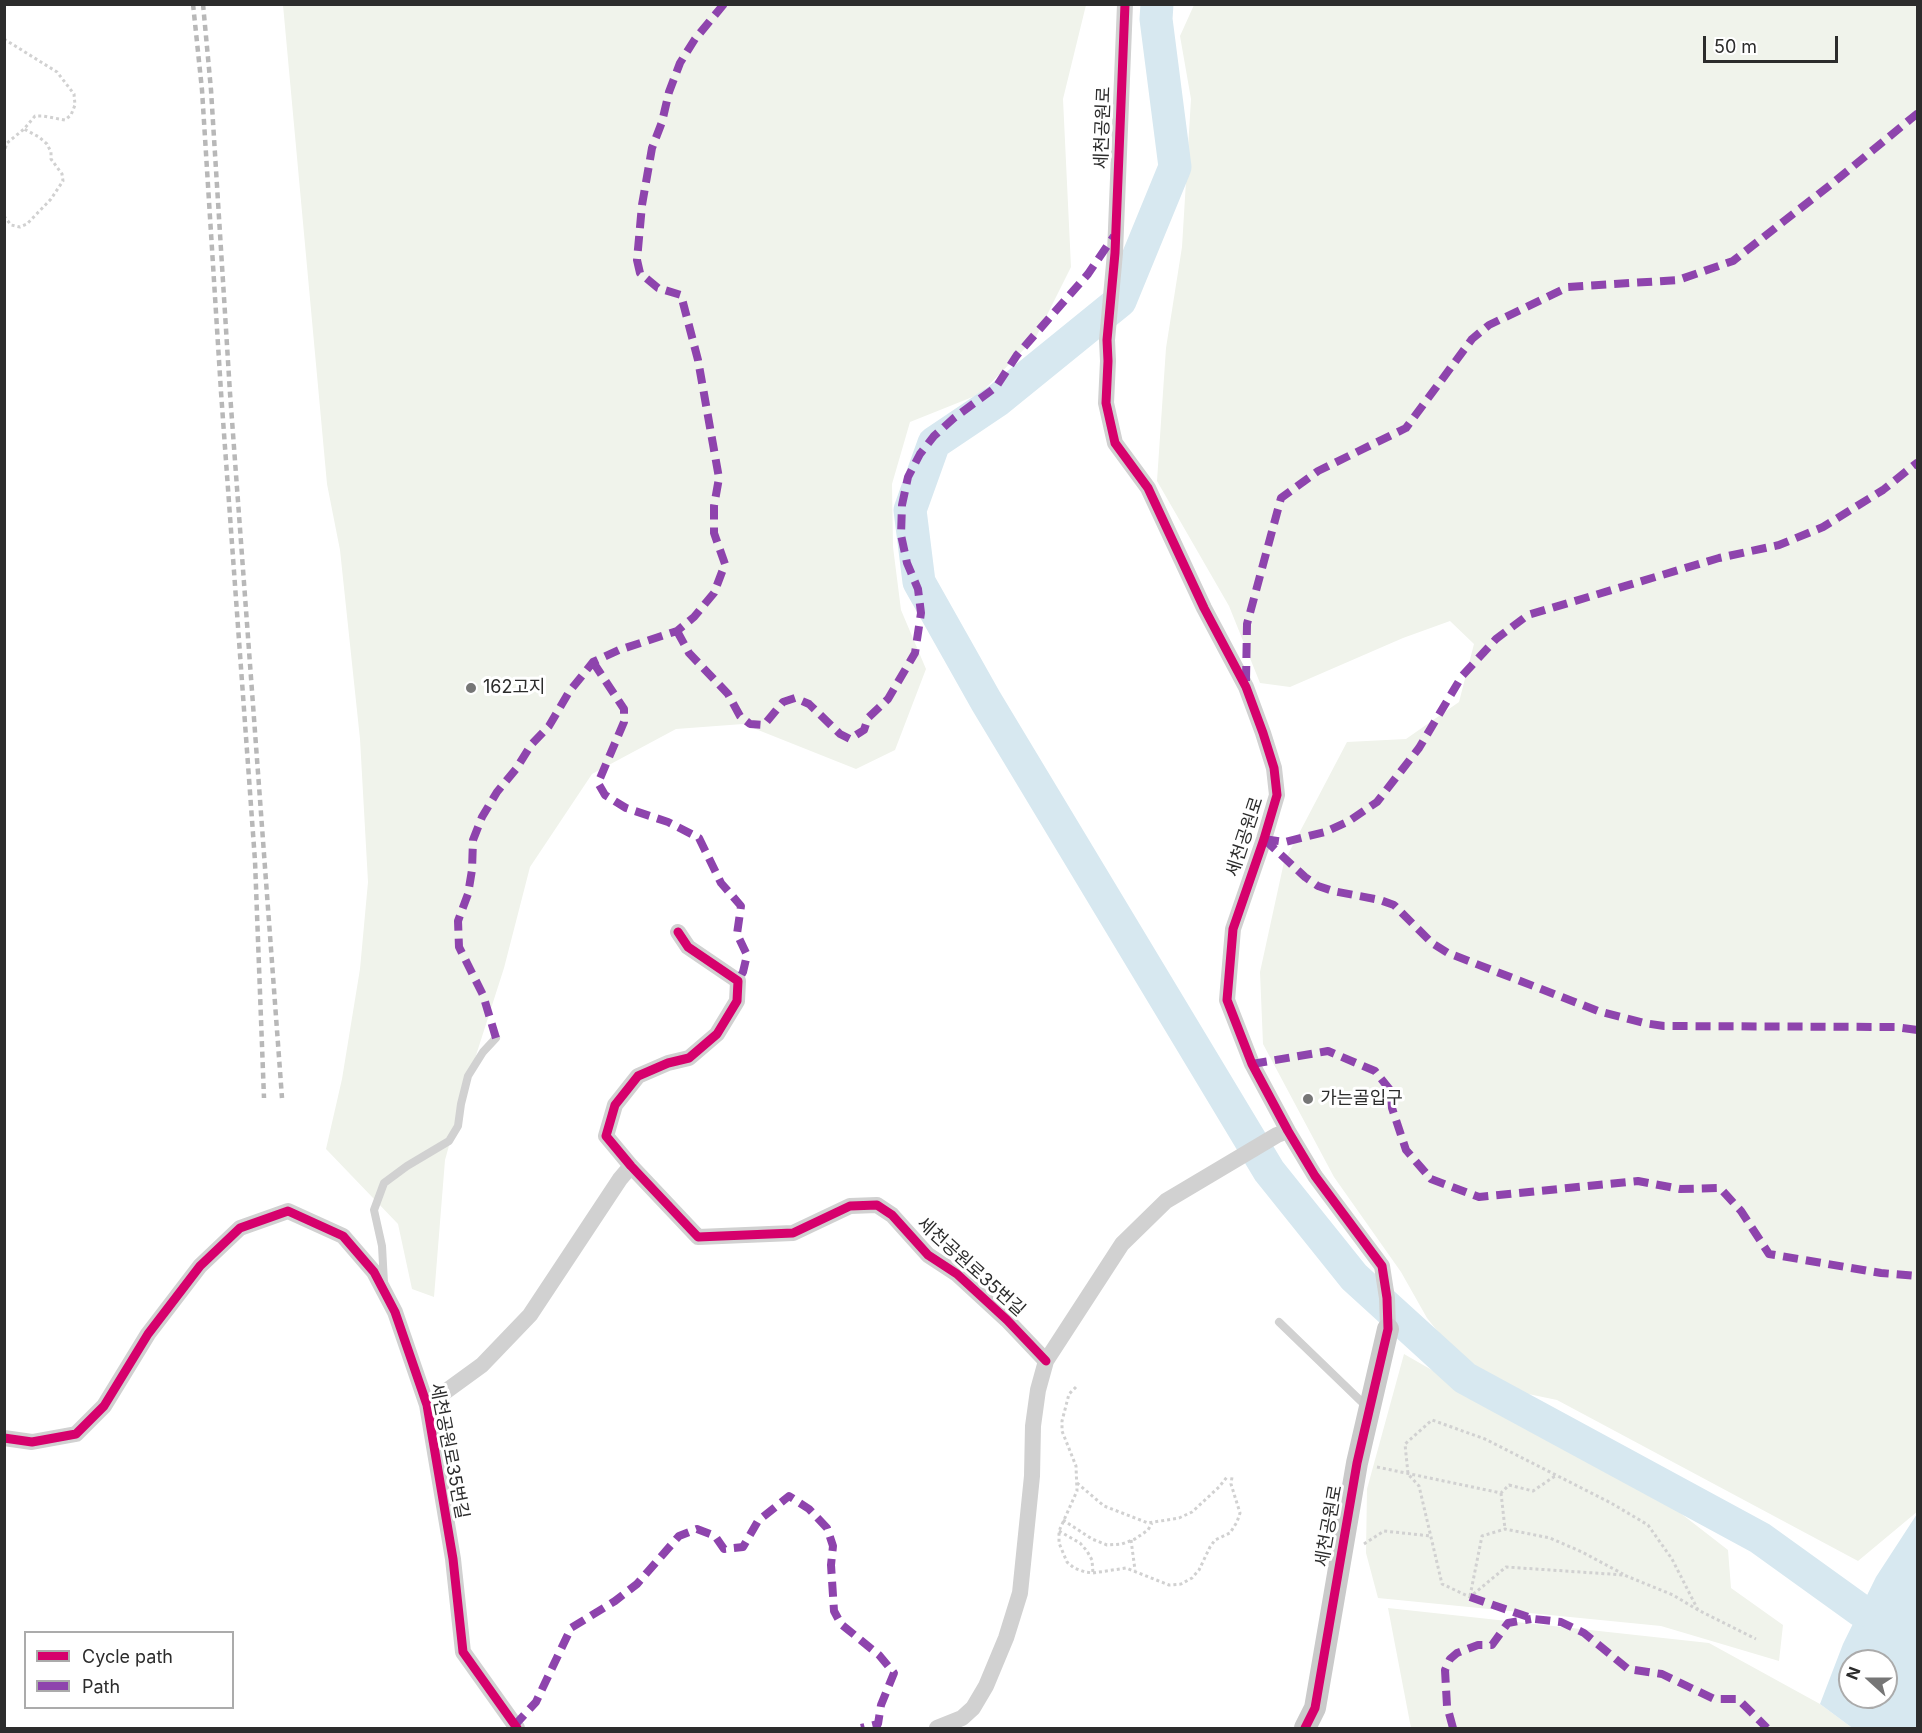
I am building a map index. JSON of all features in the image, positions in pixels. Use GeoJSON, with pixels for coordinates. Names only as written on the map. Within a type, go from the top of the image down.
{"type":"FeatureCollection","features":[{"type":"Feature","properties":{"kind":"street","name":"세천공원로"},"geometry":{"type":"LineString","coordinates":[[1125,4],[1115,253],[1107,340],[1106,403],[1115,443],[1148,488],[1204,608],[1246,687],[1274,768],[1276,795],[1264,839],[1233,929],[1227,1000],[1283,1133],[1382,1266],[1388,1298],[1388,1329],[1357,1463],[1316,1708],[1305,1728]]}},
{"type":"Feature","properties":{"kind":"street","name":"세천공원로35번길"},"geometry":{"type":"LineString","coordinates":[[678,933],[687,947],[738,981],[737,1001],[717,1034],[689,1059],[668,1064],[638,1076],[615,1105],[606,1136],[631,1166],[698,1237],[793,1233],[850,1206],[877,1205],[892,1215],[928,1255],[957,1274],[1046,1361]]}},
{"type":"Feature","properties":{"kind":"street"},"geometry":{"type":"LineString","coordinates":[[937,1728],[962,1718],[973,1708],[986,1686],[1006,1638],[1020,1593],[1032,1476],[1033,1426],[1038,1390],[1046,1361],[1122,1244],[1166,1201],[1283,1133]]}},
{"type":"Feature","properties":{"kind":"street","name":"세천공원로35번길"},"geometry":{"type":"LineString","coordinates":[[427,1405],[482,1365],[530,1315],[620,1179],[631,1166]]}},
{"type":"Feature","properties":{"kind":"street","name":"세천공원로35번길"},"geometry":{"type":"LineString","coordinates":[[4,1438],[32,1442],[76,1434],[104,1406],[148,1334],[200,1266],[240,1228],[288,1211],[343,1236],[374,1272],[395,1312],[427,1405],[453,1559],[463,1652],[516,1728]]}},
{"type":"Feature","properties":{"kind":"lane"},"geometry":{"type":"LineString","coordinates":[[384,1292],[382,1246],[374,1210],[384,1183],[449,1141],[458,1126],[468,1076],[483,1052],[496,1038]]}},
{"type":"Feature","properties":{"kind":"lane"},"geometry":{"type":"LineString","coordinates":[[1279,1322],[1370,1409]]}},
{"type":"Feature","properties":{"kind":"path"},"geometry":{"type":"LineString","coordinates":[[4,39],[57,72],[74,94],[75,105],[71,115],[65,120],[35,116],[24,129],[7,142],[4,152]]}},
{"type":"Feature","properties":{"kind":"path"},"geometry":{"type":"LineString","coordinates":[[4,216],[11,225],[20,227],[27,224],[51,199],[63,181],[62,174],[51,159],[51,152],[47,144],[24,129]]}},
{"type":"Feature","properties":{"kind":"path"},"geometry":{"type":"LineString","coordinates":[[1076,1387],[1070,1394],[1064,1409],[1062,1431],[1076,1466],[1077,1491],[1059,1531],[1061,1552],[1066,1562],[1074,1568],[1093,1573],[1126,1568],[1169,1585],[1181,1584],[1192,1578],[1215,1540],[1230,1533],[1237,1522],[1240,1513],[1231,1485],[1232,1477]]}},
{"type":"Feature","properties":{"kind":"path"},"geometry":{"type":"LineString","coordinates":[[1470,1597],[1442,1584],[1419,1486],[1408,1474],[1405,1444],[1432,1420],[1485,1439],[1648,1524],[1672,1559],[1698,1610]]}},
{"type":"Feature","properties":{"kind":"path"},"geometry":{"type":"LineString","coordinates":[[1372,1466],[1501,1493]]}},
{"type":"Feature","properties":{"kind":"path"},"geometry":{"type":"LineString","coordinates":[[1501,1493],[1509,1485],[1533,1491],[1555,1476]]}},
{"type":"Feature","properties":{"kind":"path"},"geometry":{"type":"LineString","coordinates":[[1077,1483],[1104,1506],[1134,1519],[1153,1523],[1179,1518],[1192,1512],[1227,1477]]}},
{"type":"Feature","properties":{"kind":"path"},"geometry":{"type":"LineString","coordinates":[[1501,1493],[1505,1529]]}},
{"type":"Feature","properties":{"kind":"path"},"geometry":{"type":"LineString","coordinates":[[1063,1520],[1092,1539],[1107,1545],[1131,1540],[1148,1530],[1153,1523]]}},
{"type":"Feature","properties":{"kind":"path"},"geometry":{"type":"LineString","coordinates":[[1470,1597],[1482,1536],[1505,1529],[1550,1538],[1582,1552],[1624,1575],[1673,1594],[1698,1610],[1756,1639]]}},
{"type":"Feature","properties":{"kind":"path"},"geometry":{"type":"LineString","coordinates":[[1059,1531],[1080,1543],[1087,1551],[1092,1560],[1093,1573]]}},
{"type":"Feature","properties":{"kind":"path"},"geometry":{"type":"LineString","coordinates":[[1341,1557],[1355,1553],[1362,1545],[1384,1532],[1431,1536]]}},
{"type":"Feature","properties":{"kind":"path"},"geometry":{"type":"LineString","coordinates":[[1131,1540],[1135,1570]]}},
{"type":"Feature","properties":{"kind":"path"},"geometry":{"type":"LineString","coordinates":[[1470,1597],[1506,1567],[1624,1575]]}},
{"type":"Feature","properties":{"kind":"shaded area"},"geometry":{"type":"Polygon","coordinates":[[[283,5],[1086,5],[1063,99],[1071,267],[1036,337],[980,394],[910,422],[892,484],[893,547],[901,610],[926,669],[895,750],[856,769],[743,724],[676,729],[592,774],[530,867],[504,968],[445,1160],[434,1297],[412,1289],[398,1224],[326,1149],[342,1079],[360,969],[368,882],[360,739],[340,550],[327,484],[283,5]]]}},
{"type":"Feature","properties":{"kind":"shaded area"},"geometry":{"type":"Polygon","coordinates":[[[1194,5],[1917,5],[1918,1511],[1858,1561],[1557,1400],[1514,1391],[1454,1352],[1427,1318],[1401,1272],[1334,1177],[1263,1044],[1260,972],[1284,862],[1347,742],[1406,739],[1459,702],[1474,644],[1450,621],[1403,638],[1290,687],[1260,683],[1229,606],[1157,481],[1166,348],[1182,247],[1191,99],[1180,36],[1194,5]]]}},
{"type":"Feature","properties":{"kind":"shaded area"},"geometry":{"type":"Polygon","coordinates":[[[1404,1354],[1679,1512],[1728,1550],[1731,1588],[1783,1625],[1779,1661],[1661,1626],[1378,1598],[1366,1553],[1367,1489],[1404,1354]]]}},
{"type":"Feature","properties":{"kind":"shaded area"},"geometry":{"type":"Polygon","coordinates":[[[1917,1514],[1917,1728],[1851,1727],[1820,1704],[1838,1657],[1838,1709],[1898,1709],[1898,1649],[1841,1649],[1876,1577],[1917,1514]]]}},
{"type":"Feature","properties":{"kind":"shaded area"},"geometry":{"type":"Polygon","coordinates":[[[1388,1608],[1709,1643],[1820,1704],[1851,1727],[1856,1728],[1411,1728],[1388,1608]]]}},
{"type":"Feature","properties":{"kind":"waterway"},"geometry":{"type":"LineString","coordinates":[[1157,4],[1156,19],[1175,167],[1120,301],[998,400],[934,443],[910,510],[919,582],[986,701],[1269,1171],[1354,1277],[1465,1378],[1760,1538],[1860,1610]]}},
{"type":"Feature","properties":{"kind":"railway"},"geometry":{"type":"LineString","coordinates":[[193,4],[202,90],[255,861],[264,1098]]}},
{"type":"Feature","properties":{"kind":"railway"},"geometry":{"type":"LineString","coordinates":[[203,4],[282,1098]]}},
{"type":"Feature","properties":{"kind":"marked path"},"geometry":{"type":"LineString","coordinates":[[496,1038],[483,995],[459,947],[458,921],[468,894],[473,840],[482,817],[497,792],[516,769],[531,745],[549,726],[569,692],[593,662],[619,650],[677,631],[694,617],[714,593],[725,564],[714,533],[714,506],[719,478],[698,360],[681,295],[658,288],[640,273],[637,260],[642,205],[652,148],[662,122],[669,92],[680,63],[695,39],[724,4]]}},
{"type":"Feature","properties":{"kind":"marked path"},"geometry":{"type":"LineString","coordinates":[[1246,681],[1247,624],[1281,498],[1318,471],[1406,428],[1472,339],[1489,325],[1568,287],[1678,280],[1733,261],[1918,113]]}},
{"type":"Feature","properties":{"kind":"marked path"},"geometry":{"type":"LineString","coordinates":[[677,631],[689,653],[728,694],[740,716],[750,724],[764,725],[783,702],[795,698],[809,704],[840,734],[850,739],[864,730],[868,718],[888,699],[915,653],[921,613],[918,589],[907,563],[901,535],[902,505],[908,477],[920,454],[934,436],[996,387],[1017,355],[1088,274],[1114,236]]}},
{"type":"Feature","properties":{"kind":"marked path"},"geometry":{"type":"LineString","coordinates":[[1264,839],[1285,842],[1325,832],[1349,821],[1377,802],[1419,748],[1462,676],[1496,639],[1528,615],[1719,558],[1779,545],[1823,527],[1883,490],[1918,462]]}},
{"type":"Feature","properties":{"kind":"marked path"},"geometry":{"type":"LineString","coordinates":[[593,662],[624,709],[624,722],[598,783],[605,795],[626,808],[668,822],[699,838],[721,883],[741,906],[737,934],[747,955],[738,981]]}},
{"type":"Feature","properties":{"kind":"marked path"},"geometry":{"type":"LineString","coordinates":[[1264,839],[1318,886],[1394,905],[1432,943],[1448,953],[1598,1011],[1664,1026],[1895,1027],[1918,1030]]}},
{"type":"Feature","properties":{"kind":"marked path"},"geometry":{"type":"LineString","coordinates":[[1252,1064],[1328,1051],[1375,1071],[1391,1091],[1392,1108],[1406,1150],[1431,1179],[1479,1197],[1638,1181],[1680,1189],[1720,1188],[1741,1211],[1769,1254],[1881,1273],[1918,1276]]}},
{"type":"Feature","properties":{"kind":"marked path"},"geometry":{"type":"LineString","coordinates":[[514,1726],[536,1702],[571,1628],[615,1601],[637,1584],[679,1536],[697,1529],[715,1536],[724,1549],[743,1547],[758,1521],[789,1496],[809,1509],[827,1528],[833,1546],[831,1565],[834,1611],[841,1624],[879,1655],[894,1673],[881,1705],[878,1724],[861,1728]]}},
{"type":"Feature","properties":{"kind":"marked path"},"geometry":{"type":"LineString","coordinates":[[1470,1597],[1534,1619],[1561,1622],[1584,1633],[1628,1669],[1662,1674],[1714,1699],[1738,1699],[1767,1728]]}},
{"type":"Feature","properties":{"kind":"marked path"},"geometry":{"type":"LineString","coordinates":[[1453,1728],[1447,1706],[1445,1670],[1450,1659],[1457,1653],[1478,1645],[1492,1645],[1508,1623],[1531,1619]]}},
{"type":"Feature","properties":{"kind":"cycle path"},"geometry":{"type":"LineString","coordinates":[[1125,4],[1115,253],[1107,340],[1106,403],[1115,443],[1148,488],[1204,608],[1246,687],[1274,768],[1277,795],[1233,929],[1227,1000],[1252,1064],[1288,1131],[1315,1176],[1382,1266],[1387,1298],[1388,1329],[1357,1463],[1315,1708],[1305,1728]]}},
{"type":"Feature","properties":{"kind":"cycle path"},"geometry":{"type":"LineString","coordinates":[[678,932],[688,947],[738,981],[737,1001],[717,1034],[689,1058],[668,1063],[638,1076],[615,1105],[606,1136],[631,1166],[698,1237],[793,1233],[850,1206],[877,1205],[892,1215],[928,1255],[957,1274],[1007,1320],[1046,1361]]}},
{"type":"Feature","properties":{"kind":"cycle path"},"geometry":{"type":"LineString","coordinates":[[4,1438],[32,1442],[76,1434],[104,1406],[148,1334],[200,1266],[240,1228],[288,1211],[343,1236],[374,1272],[395,1312],[427,1405],[453,1559],[463,1652],[517,1728]]}},
{"type":"Feature","properties":{"kind":"place","name":"162고지"},"geometry":{"type":"Point","coordinates":[471,688]}},
{"type":"Feature","properties":{"kind":"place","name":"가는골입구"},"geometry":{"type":"Point","coordinates":[1308,1099]}}]}
